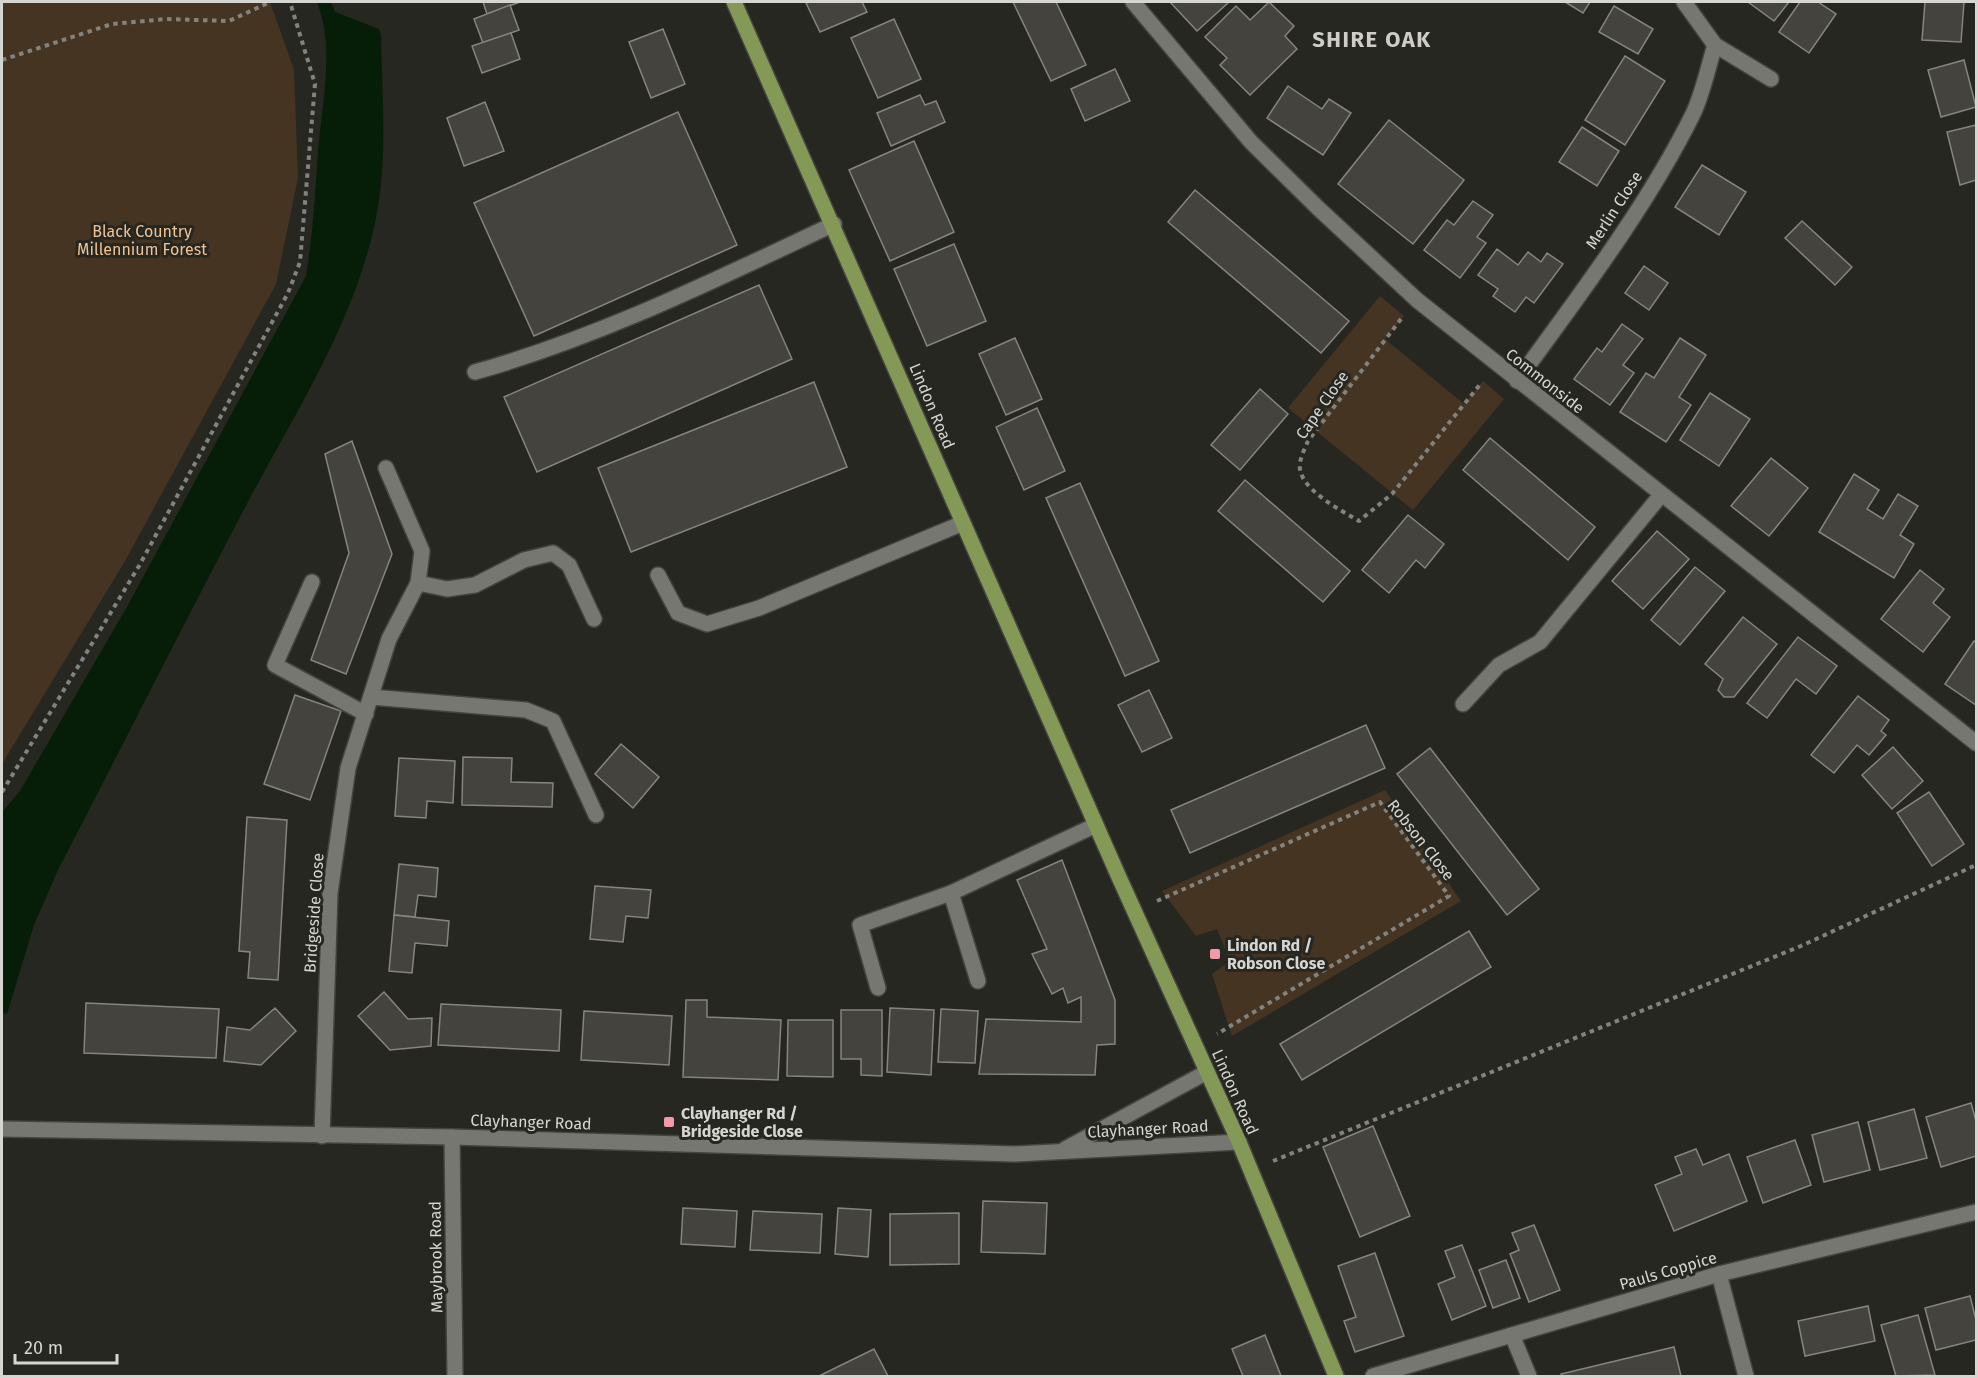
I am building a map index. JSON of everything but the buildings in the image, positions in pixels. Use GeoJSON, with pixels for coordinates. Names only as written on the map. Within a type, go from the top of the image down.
{"type":"FeatureCollection","features":[{"type":"Feature","properties":{"kind":"main road","name":"Lindon Road"},"geometry":{"type":"LineString","coordinates":[[734,2],[834,224],[1096,825],[1239,1142],[1336,1377]]}},
{"type":"Feature","properties":{"kind":"street","name":"Commonside"},"geometry":{"type":"LineString","coordinates":[[1133,2],[1251,142],[1417,300],[1496,365],[1977,744]]}},
{"type":"Feature","properties":{"kind":"street"},"geometry":{"type":"LineString","coordinates":[[1684,2],[1715,45],[1771,79]]}},
{"type":"Feature","properties":{"kind":"street","name":"Merlin Close"},"geometry":{"type":"LineString","coordinates":[[1517,381],[1616,242],[1668,158],[1694,113],[1715,45]]}},
{"type":"Feature","properties":{"kind":"street"},"geometry":{"type":"LineString","coordinates":[[475,372],[526,358],[670,301],[834,224]]}},
{"type":"Feature","properties":{"kind":"street","name":"Bridgeside Close"},"geometry":{"type":"LineString","coordinates":[[322,1136],[330,893],[348,768],[390,639],[418,583],[422,551],[386,468]]}},
{"type":"Feature","properties":{"kind":"street"},"geometry":{"type":"LineString","coordinates":[[1463,704],[1499,665],[1540,642],[1661,495]]}},
{"type":"Feature","properties":{"kind":"street"},"geometry":{"type":"LineString","coordinates":[[658,575],[678,613],[707,624],[759,608],[963,523]]}},
{"type":"Feature","properties":{"kind":"street"},"geometry":{"type":"LineString","coordinates":[[418,583],[447,589],[474,585],[524,560],[553,553],[569,565],[594,619]]}},
{"type":"Feature","properties":{"kind":"street"},"geometry":{"type":"LineString","coordinates":[[312,582],[275,665],[366,714]]}},
{"type":"Feature","properties":{"kind":"street"},"geometry":{"type":"LineString","coordinates":[[371,697],[526,710],[553,721],[596,815]]}},
{"type":"Feature","properties":{"kind":"street"},"geometry":{"type":"LineString","coordinates":[[878,988],[860,925],[951,893],[1096,825]]}},
{"type":"Feature","properties":{"kind":"street"},"geometry":{"type":"LineString","coordinates":[[951,893],[978,981]]}},
{"type":"Feature","properties":{"kind":"street","name":"Clayhanger Road"},"geometry":{"type":"LineString","coordinates":[[1060,1152],[1207,1072]]}},
{"type":"Feature","properties":{"kind":"street","name":"Clayhanger Road"},"geometry":{"type":"LineString","coordinates":[[7,1129],[452,1137],[1014,1154],[1239,1142]]}},
{"type":"Feature","properties":{"kind":"street","name":"Maybrook Road"},"geometry":{"type":"LineString","coordinates":[[452,1137],[455,1377]]}},
{"type":"Feature","properties":{"kind":"street","name":"Pauls Coppice"},"geometry":{"type":"LineString","coordinates":[[1373,1377],[1719,1274],[1977,1212]]}},
{"type":"Feature","properties":{"kind":"street"},"geometry":{"type":"LineString","coordinates":[[1719,1274],[1746,1377]]}},
{"type":"Feature","properties":{"kind":"street"},"geometry":{"type":"LineString","coordinates":[[1512,1335],[1529,1377]]}},
{"type":"Feature","properties":{"kind":"path"},"geometry":{"type":"LineString","coordinates":[[2,60],[47,43],[112,24],[166,19],[229,21],[270,2]]}},
{"type":"Feature","properties":{"kind":"path"},"geometry":{"type":"LineString","coordinates":[[2,792],[139,566],[288,293],[300,262],[315,84],[290,2]]}},
{"type":"Feature","properties":{"kind":"path","name":"Cape Close"},"geometry":{"type":"LineString","coordinates":[[1417,300],[1308,441],[1299,465],[1302,480],[1327,502],[1359,521],[1392,494],[1496,365]]}},
{"type":"Feature","properties":{"kind":"path","name":"Robson Close"},"geometry":{"type":"LineString","coordinates":[[1135,911],[1380,802],[1449,896],[1196,1047]]}},
{"type":"Feature","properties":{"kind":"path"},"geometry":{"type":"LineString","coordinates":[[1250,1170],[1801,946],[1977,865]]}},
{"type":"Feature","properties":{"kind":"green space","name":"Black Country Millennium Forest"},"geometry":{"type":"Polygon","coordinates":[[[2,2],[270,2],[294,70],[298,178],[276,284],[125,561],[2,764],[2,2]]]}},
{"type":"Feature","properties":{"kind":"green space"},"geometry":{"type":"Polygon","coordinates":[[[1380,296],[1404,316],[1385,339],[1464,404],[1483,381],[1504,399],[1413,510],[1288,408],[1380,296]]]}},
{"type":"Feature","properties":{"kind":"green space"},"geometry":{"type":"Polygon","coordinates":[[[1385,790],[1461,901],[1232,1036],[1212,974],[1230,961],[1217,929],[1196,936],[1162,891],[1385,790]]]}},
{"type":"Feature","properties":{"kind":"shaded area"},"geometry":{"type":"Polygon","coordinates":[[[317,2],[331,2],[335,12],[379,29],[381,35],[382,173],[376,218],[367,255],[340,328],[323,363],[249,500],[58,870],[34,925],[7,1014],[2,1013],[2,812],[20,791],[128,605],[306,276],[326,76],[325,38],[317,2]]]}},
{"type":"Feature","properties":{"kind":"place","name":"Lindon Rd / Robson Close"},"geometry":{"type":"Point","coordinates":[1215,954]}},
{"type":"Feature","properties":{"kind":"place","name":"Clayhanger Rd / Bridgeside Close"},"geometry":{"type":"Point","coordinates":[669,1122]}},
{"type":"Feature","properties":{"kind":"district","name":"SHIRE OAK"},"geometry":{"type":"Point","coordinates":[1372,39]}}]}
